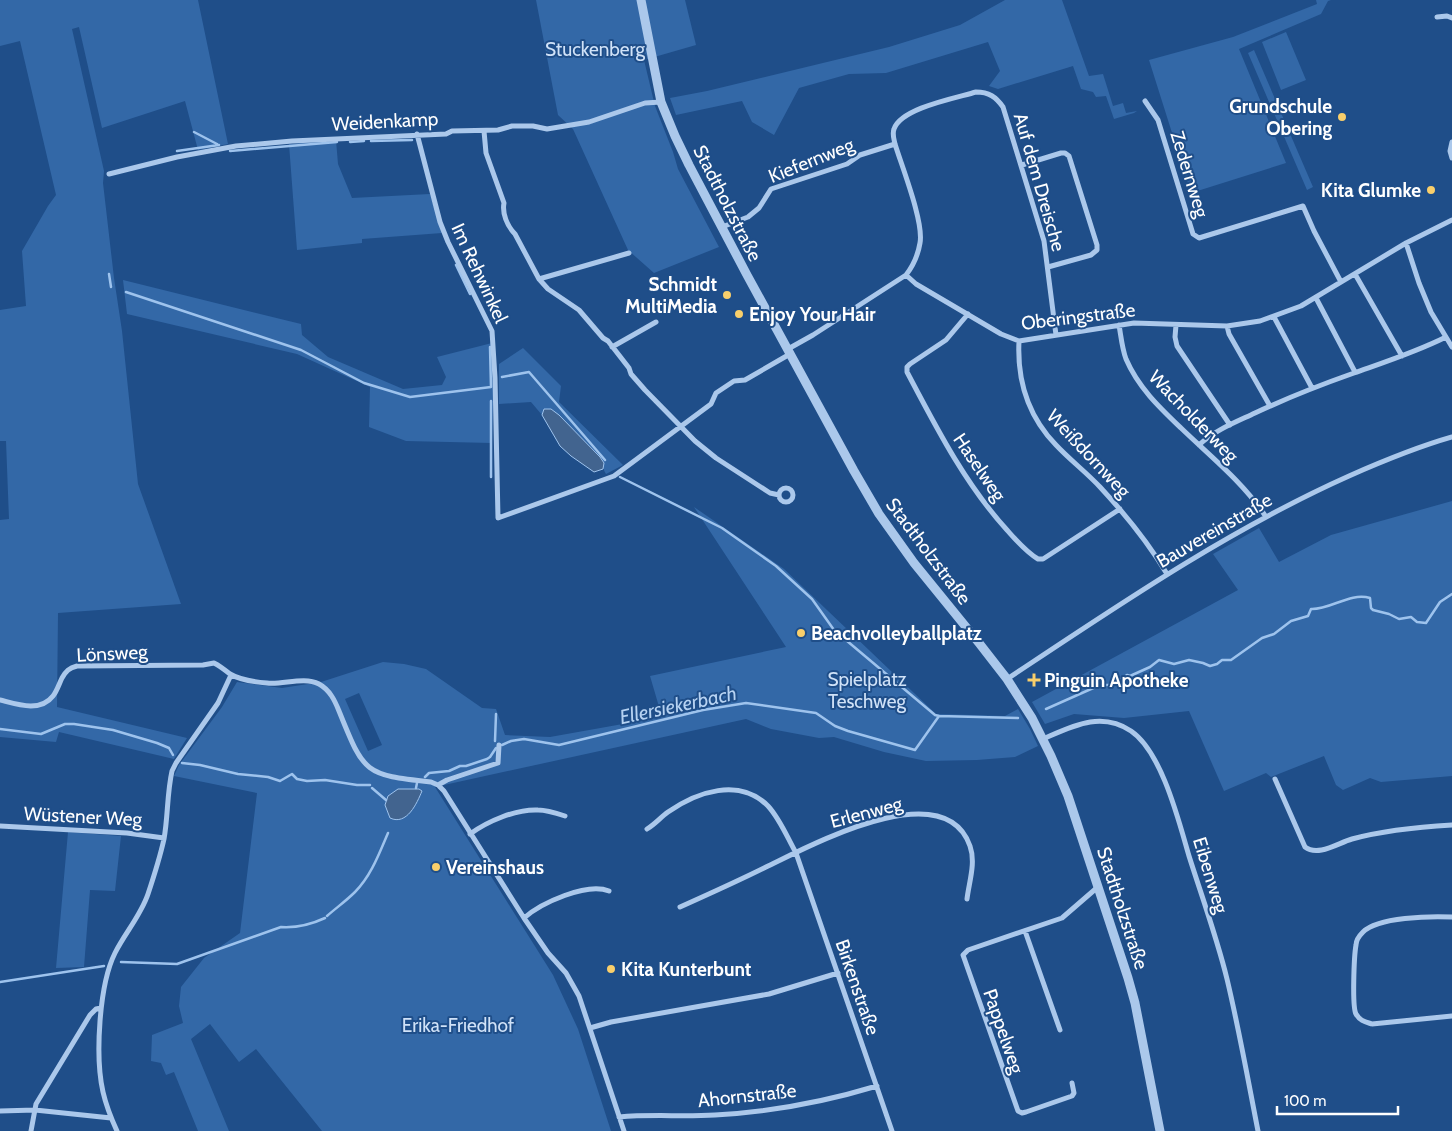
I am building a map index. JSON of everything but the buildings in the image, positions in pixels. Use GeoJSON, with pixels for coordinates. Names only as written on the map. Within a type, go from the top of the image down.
{"type":"FeatureCollection","features":[{"type":"Feature","properties":{"kind":"street","name":"Stadtholzstraße"},"geometry":{"type":"LineString","coordinates":[[641,0],[661,102],[675,136],[721,227],[879,514],[914,563],[1007,679],[1032,718],[1051,756],[1068,796],[1119,946],[1135,1003],[1160,1131]]}},
{"type":"Feature","properties":{"kind":"street"},"geometry":{"type":"LineString","coordinates":[[1437,17],[1447,16],[1452,18]]}},
{"type":"Feature","properties":{"kind":"street","name":"Auf dem Dreische"},"geometry":{"type":"LineString","coordinates":[[894,144],[894,129],[900,120],[911,112],[976,92],[984,92],[998,99],[1003,107],[1038,217],[1048,267],[1056,335]]}},
{"type":"Feature","properties":{"kind":"street","name":"Weidenkamp"},"geometry":{"type":"LineString","coordinates":[[109,174],[236,146],[292,141],[446,134],[452,131],[498,130],[512,126],[533,126],[546,129],[589,122],[645,104],[661,102]]}},
{"type":"Feature","properties":{"kind":"street","name":"Zedernweg"},"geometry":{"type":"LineString","coordinates":[[1145,102],[1158,120],[1193,234],[1199,238],[1303,206],[1314,231],[1342,282]]}},
{"type":"Feature","properties":{"kind":"street"},"geometry":{"type":"LineString","coordinates":[[484,131],[486,153],[504,203],[503,210],[511,230],[548,290],[579,310],[612,347],[631,374],[695,441],[716,458],[770,493],[779,495]]}},
{"type":"Feature","properties":{"kind":"street","name":"Im Rehwinkel"},"geometry":{"type":"LineString","coordinates":[[417,134],[440,222],[492,331],[498,518],[614,476],[681,427]]}},
{"type":"Feature","properties":{"kind":"street"},"geometry":{"type":"LineString","coordinates":[[1452,142],[1450,151],[1452,158]]}},
{"type":"Feature","properties":{"kind":"street"},"geometry":{"type":"LineString","coordinates":[[681,427],[711,404],[716,393],[734,381],[746,380],[906,275],[918,250],[921,232],[894,144]]}},
{"type":"Feature","properties":{"kind":"street","name":"Kiefernweg"},"geometry":{"type":"LineString","coordinates":[[721,227],[748,217],[759,208],[771,189],[847,164],[860,155],[894,144]]}},
{"type":"Feature","properties":{"kind":"street"},"geometry":{"type":"LineString","coordinates":[[1022,165],[1061,153],[1069,156],[1097,245],[1097,250],[1091,255],[1048,267]]}},
{"type":"Feature","properties":{"kind":"street","name":"Oberingstraße"},"geometry":{"type":"LineString","coordinates":[[906,275],[916,284],[1001,334],[1019,341],[1145,322],[1227,326],[1274,317],[1316,298],[1406,243],[1452,220]]}},
{"type":"Feature","properties":{"kind":"street"},"geometry":{"type":"LineString","coordinates":[[1406,243],[1419,283],[1432,312],[1452,347]]}},
{"type":"Feature","properties":{"kind":"street"},"geometry":{"type":"LineString","coordinates":[[540,279],[629,253]]}},
{"type":"Feature","properties":{"kind":"street"},"geometry":{"type":"LineString","coordinates":[[1355,274],[1402,356]]}},
{"type":"Feature","properties":{"kind":"street"},"geometry":{"type":"LineString","coordinates":[[1316,298],[1355,372]]}},
{"type":"Feature","properties":{"kind":"street","name":"Haselweg"},"geometry":{"type":"LineString","coordinates":[[968,314],[946,340],[934,350],[910,364],[907,367],[907,372],[945,443],[985,503],[1017,542],[1038,559],[1043,559],[1120,508]]}},
{"type":"Feature","properties":{"kind":"street"},"geometry":{"type":"LineString","coordinates":[[1274,317],[1312,388]]}},
{"type":"Feature","properties":{"kind":"street"},"geometry":{"type":"LineString","coordinates":[[612,347],[656,322]]}},
{"type":"Feature","properties":{"kind":"street"},"geometry":{"type":"LineString","coordinates":[[1176,324],[1175,337],[1177,346],[1230,425]]}},
{"type":"Feature","properties":{"kind":"street","name":"Wacholderweg"},"geometry":{"type":"LineString","coordinates":[[1119,325],[1126,357],[1138,382],[1160,408],[1257,502],[1266,517]]}},
{"type":"Feature","properties":{"kind":"street"},"geometry":{"type":"LineString","coordinates":[[1227,326],[1270,406]]}},
{"type":"Feature","properties":{"kind":"street"},"geometry":{"type":"LineString","coordinates":[[1199,445],[1207,438],[1230,425],[1270,406],[1312,388],[1402,356],[1446,337]]}},
{"type":"Feature","properties":{"kind":"street","name":"Weißdornweg"},"geometry":{"type":"LineString","coordinates":[[1019,341],[1018,364],[1022,387],[1036,421],[1055,444],[1120,508],[1140,532],[1168,574]]}},
{"type":"Feature","properties":{"kind":"street","name":"Bauvereinstraße"},"geometry":{"type":"LineString","coordinates":[[1007,679],[1120,604],[1266,517],[1319,490],[1369,468],[1407,452],[1452,437]]}},
{"type":"Feature","properties":{"kind":"street","name":"Lönsweg"},"geometry":{"type":"LineString","coordinates":[[0,700],[28,706],[46,702],[53,696],[65,673],[70,668],[77,666],[214,664],[231,675]]}},
{"type":"Feature","properties":{"kind":"street"},"geometry":{"type":"LineString","coordinates":[[231,675],[245,680],[268,684],[306,681],[319,684],[331,695],[354,748],[365,765],[384,775],[431,782],[438,785],[524,918],[571,982],[579,996],[624,1131]]}},
{"type":"Feature","properties":{"kind":"street","name":"Wüstener Weg"},"geometry":{"type":"LineString","coordinates":[[116,1131],[103,1090],[100,1071],[101,1008],[109,968],[114,954],[143,906],[164,838],[172,771],[218,703],[231,675]]}},
{"type":"Feature","properties":{"kind":"street","name":"Eibenweg"},"geometry":{"type":"LineString","coordinates":[[1042,739],[1086,722],[1108,721],[1121,725],[1133,732],[1154,758],[1163,776],[1181,828],[1227,978],[1258,1131]]}},
{"type":"Feature","properties":{"kind":"street"},"geometry":{"type":"LineString","coordinates":[[438,785],[446,780],[498,762],[499,745]]}},
{"type":"Feature","properties":{"kind":"street"},"geometry":{"type":"LineString","coordinates":[[1276,779],[1305,847],[1309,850],[1319,851],[1351,840],[1384,832],[1452,825]]}},
{"type":"Feature","properties":{"kind":"street","name":"Birkenstraße"},"geometry":{"type":"LineString","coordinates":[[647,829],[668,812],[694,798],[716,791],[738,790],[758,799],[767,806],[782,826],[796,853],[892,1131]]}},
{"type":"Feature","properties":{"kind":"street"},"geometry":{"type":"LineString","coordinates":[[470,834],[478,828],[522,811],[538,810],[565,816]]}},
{"type":"Feature","properties":{"kind":"street","name":"Erlenweg"},"geometry":{"type":"LineString","coordinates":[[796,853],[834,834],[879,820],[925,814],[942,818],[960,831],[969,845],[972,861],[967,898]]}},
{"type":"Feature","properties":{"kind":"street","name":"Wüstener Weg"},"geometry":{"type":"LineString","coordinates":[[0,826],[164,838]]}},
{"type":"Feature","properties":{"kind":"street"},"geometry":{"type":"LineString","coordinates":[[680,907],[796,853]]}},
{"type":"Feature","properties":{"kind":"street","name":"Pappelweg"},"geometry":{"type":"LineString","coordinates":[[1072,1083],[1074,1093],[1072,1096],[1026,1112],[1018,1111],[963,955],[968,950],[1062,918],[1099,886]]}},
{"type":"Feature","properties":{"kind":"street"},"geometry":{"type":"LineString","coordinates":[[524,918],[539,907],[581,890],[603,888],[609,890]]}},
{"type":"Feature","properties":{"kind":"street"},"geometry":{"type":"LineString","coordinates":[[1452,917],[1410,918],[1386,922],[1363,931],[1355,947],[1354,1009],[1360,1018],[1372,1024],[1452,1016]]}},
{"type":"Feature","properties":{"kind":"street"},"geometry":{"type":"LineString","coordinates":[[1025,931],[1060,1030]]}},
{"type":"Feature","properties":{"kind":"street"},"geometry":{"type":"LineString","coordinates":[[590,1028],[611,1022],[769,994],[838,974]]}},
{"type":"Feature","properties":{"kind":"street"},"geometry":{"type":"LineString","coordinates":[[31,1131],[36,1104],[90,1015],[101,1008]]}},
{"type":"Feature","properties":{"kind":"street","name":"Ahornstraße"},"geometry":{"type":"LineString","coordinates":[[619,1117],[716,1115],[767,1110],[818,1102],[877,1086]]}},
{"type":"Feature","properties":{"kind":"street"},"geometry":{"type":"LineString","coordinates":[[0,1111],[35,1110],[111,1118]]}},
{"type":"Feature","properties":{"kind":"green space"},"geometry":{"type":"Polygon","coordinates":[[[0,0],[198,0],[228,144],[198,150],[185,101],[102,128],[79,27],[72,29],[104,171],[103,183],[122,331],[138,484],[181,604],[58,613],[57,707],[187,738],[174,759],[59,732],[56,742],[0,737],[0,520],[9,519],[6,441],[0,441],[0,310],[26,306],[22,251],[56,195],[20,41],[0,46],[0,0]]]}},
{"type":"Feature","properties":{"kind":"green space","name":"Stuckenberg"},"geometry":{"type":"Polygon","coordinates":[[[536,0],[685,0],[696,45],[644,60],[655,106],[678,169],[719,247],[654,273],[628,250],[573,129],[558,115],[536,0]]]}},
{"type":"Feature","properties":{"kind":"green space"},"geometry":{"type":"Polygon","coordinates":[[[1005,0],[1062,0],[1089,76],[1103,74],[1113,106],[1123,103],[1126,113],[1137,111],[1114,119],[1106,96],[1096,97],[1093,92],[1081,89],[1073,66],[998,89],[989,86],[1000,71],[988,42],[886,73],[849,74],[799,88],[774,135],[752,122],[742,101],[676,115],[670,98],[707,91],[889,47],[960,25],[1005,0]]]}},
{"type":"Feature","properties":{"kind":"green space"},"geometry":{"type":"Polygon","coordinates":[[[1316,0],[1331,0],[1328,1],[1321,14],[1239,49],[1286,163],[1191,193],[1149,60],[1233,37],[1317,4],[1316,0]]]}},
{"type":"Feature","properties":{"kind":"green space"},"geometry":{"type":"Polygon","coordinates":[[[1286,32],[1306,80],[1281,90],[1262,42],[1286,32]]]}},
{"type":"Feature","properties":{"kind":"green space"},"geometry":{"type":"Polygon","coordinates":[[[1254,50],[1313,187],[1307,190],[1248,53],[1254,50]]]}},
{"type":"Feature","properties":{"kind":"green space"},"geometry":{"type":"Polygon","coordinates":[[[336,140],[338,164],[352,198],[430,194],[442,233],[362,239],[362,243],[297,250],[289,144],[336,140]]]}},
{"type":"Feature","properties":{"kind":"green space"},"geometry":{"type":"Polygon","coordinates":[[[123,280],[301,324],[302,335],[328,357],[403,389],[442,385],[446,377],[437,357],[492,343],[494,365],[492,443],[406,441],[369,427],[370,387],[297,354],[127,314],[123,280]]]}},
{"type":"Feature","properties":{"kind":"green space"},"geometry":{"type":"Polygon","coordinates":[[[523,348],[561,386],[559,402],[623,465],[606,474],[600,457],[551,409],[544,409],[542,415],[531,402],[499,404],[499,364],[523,348]]]}},
{"type":"Feature","properties":{"kind":"green space"},"geometry":{"type":"Polygon","coordinates":[[[1452,501],[1452,776],[1381,782],[1370,778],[1343,790],[1336,785],[1324,756],[1271,777],[1266,773],[1224,791],[1189,711],[1124,718],[1074,714],[1045,724],[1032,702],[1238,590],[1213,554],[1259,528],[1279,562],[1331,535],[1452,501]]]}},
{"type":"Feature","properties":{"kind":"green space"},"geometry":{"type":"Polygon","coordinates":[[[694,507],[784,569],[936,714],[1005,716],[1018,709],[1038,746],[1015,757],[926,761],[884,752],[834,737],[819,738],[771,729],[746,719],[435,787],[553,975],[578,1029],[611,1131],[322,1131],[256,1049],[239,1062],[210,1024],[191,1039],[229,1131],[198,1131],[174,1072],[166,1075],[161,1063],[151,1061],[152,1035],[183,1023],[179,1006],[181,987],[204,958],[240,933],[257,793],[174,776],[179,765],[222,707],[237,682],[282,688],[321,682],[383,662],[404,664],[426,669],[482,708],[496,709],[505,735],[550,737],[662,717],[650,676],[786,647],[694,507]],[[359,693],[345,699],[368,751],[382,745],[359,693]]]}},
{"type":"Feature","properties":{"kind":"green space"},"geometry":{"type":"Polygon","coordinates":[[[68,832],[121,836],[115,891],[90,890],[84,967],[56,968],[68,832]]]}},
{"type":"Feature","properties":{"kind":"shaded area"},"geometry":{"type":"Polygon","coordinates":[[[544,409],[551,409],[559,415],[600,457],[604,463],[603,469],[594,472],[560,446],[542,415],[544,409]]]}},
{"type":"Feature","properties":{"kind":"shaded area"},"geometry":{"type":"Polygon","coordinates":[[[398,789],[419,789],[422,791],[411,812],[396,820],[390,818],[385,805],[388,796],[398,789]]]}},
{"type":"Feature","properties":{"kind":"waterway"},"geometry":{"type":"LineString","coordinates":[[194,132],[217,144]]}},
{"type":"Feature","properties":{"kind":"waterway"},"geometry":{"type":"LineString","coordinates":[[371,141],[412,140]]}},
{"type":"Feature","properties":{"kind":"waterway"},"geometry":{"type":"LineString","coordinates":[[350,142],[364,141]]}},
{"type":"Feature","properties":{"kind":"waterway"},"geometry":{"type":"LineString","coordinates":[[230,151],[337,142]]}},
{"type":"Feature","properties":{"kind":"waterway"},"geometry":{"type":"LineString","coordinates":[[177,151],[219,145]]}},
{"type":"Feature","properties":{"kind":"waterway"},"geometry":{"type":"LineString","coordinates":[[456,265],[470,294]]}},
{"type":"Feature","properties":{"kind":"waterway"},"geometry":{"type":"LineString","coordinates":[[109,274],[111,287]]}},
{"type":"Feature","properties":{"kind":"waterway"},"geometry":{"type":"LineString","coordinates":[[126,292],[301,350],[364,383],[410,397],[491,387],[490,347]]}},
{"type":"Feature","properties":{"kind":"waterway"},"geometry":{"type":"LineString","coordinates":[[502,377],[529,372],[605,460]]}},
{"type":"Feature","properties":{"kind":"waterway"},"geometry":{"type":"LineString","coordinates":[[491,401],[491,477]]}},
{"type":"Feature","properties":{"kind":"waterway"},"geometry":{"type":"LineString","coordinates":[[620,477],[722,528],[776,566],[812,599],[834,630],[935,715],[939,716]]}},
{"type":"Feature","properties":{"kind":"waterway","name":"Ellersiekerbach"},"geometry":{"type":"LineString","coordinates":[[1046,709],[1100,685],[1112,685],[1127,675],[1130,676],[1150,667],[1159,660],[1174,664],[1189,660],[1210,666],[1222,660],[1231,660],[1262,638],[1274,634],[1291,621],[1308,616],[1311,609],[1318,609],[1355,597],[1363,597],[1370,598],[1373,610],[1399,619],[1411,617],[1417,622],[1426,623],[1440,602],[1452,594]]}},
{"type":"Feature","properties":{"kind":"waterway","name":"Ellersiekerbach"},"geometry":{"type":"LineString","coordinates":[[502,745],[524,739],[559,745],[703,710],[746,703],[816,713],[835,726],[848,731],[915,750],[939,716],[1018,718]]}},
{"type":"Feature","properties":{"kind":"waterway"},"geometry":{"type":"LineString","coordinates":[[495,741],[496,714]]}},
{"type":"Feature","properties":{"kind":"waterway","name":"Ellersiekerbach"},"geometry":{"type":"LineString","coordinates":[[0,729],[41,734],[65,724],[74,724],[113,730],[157,743],[169,748],[173,755]]}},
{"type":"Feature","properties":{"kind":"waterway","name":"Ellersiekerbach"},"geometry":{"type":"LineString","coordinates":[[425,777],[429,773],[449,771],[487,759],[496,748]]}},
{"type":"Feature","properties":{"kind":"waterway","name":"Ellersiekerbach"},"geometry":{"type":"LineString","coordinates":[[182,763],[200,765],[238,774],[268,777],[280,781],[292,774],[297,779],[307,781],[325,780],[370,785]]}},
{"type":"Feature","properties":{"kind":"waterway","name":"Ellersiekerbach"},"geometry":{"type":"LineString","coordinates":[[416,788],[417,783]]}},
{"type":"Feature","properties":{"kind":"waterway"},"geometry":{"type":"LineString","coordinates":[[372,788],[386,800]]}},
{"type":"Feature","properties":{"kind":"waterway"},"geometry":{"type":"LineString","coordinates":[[327,916],[361,886],[374,864],[388,833]]}},
{"type":"Feature","properties":{"kind":"waterway"},"geometry":{"type":"LineString","coordinates":[[121,962],[177,964],[281,927],[303,925],[325,918]]}},
{"type":"Feature","properties":{"kind":"waterway"},"geometry":{"type":"LineString","coordinates":[[0,982],[104,966]]}},
{"type":"Feature","properties":{"kind":"place","name":"Grundschule Obering"},"geometry":{"type":"Point","coordinates":[1342,117]}},
{"type":"Feature","properties":{"kind":"place","name":"Kita Glumke"},"geometry":{"type":"Point","coordinates":[1431,190]}},
{"type":"Feature","properties":{"kind":"place","name":"Schmidt MultiMedia"},"geometry":{"type":"Point","coordinates":[727,295]}},
{"type":"Feature","properties":{"kind":"place","name":"Enjoy Your Hair"},"geometry":{"type":"Point","coordinates":[739,314]}},
{"type":"Feature","properties":{"kind":"place","name":"Beachvolleyballplatz"},"geometry":{"type":"Point","coordinates":[801,633]}},
{"type":"Feature","properties":{"kind":"place","name":"Pinguin Apotheke"},"geometry":{"type":"Point","coordinates":[1034,680]}},
{"type":"Feature","properties":{"kind":"place","name":"Vereinshaus"},"geometry":{"type":"Point","coordinates":[436,867]}},
{"type":"Feature","properties":{"kind":"place","name":"Kita Kunterbunt"},"geometry":{"type":"Point","coordinates":[611,969]}},
{"type":"Feature","properties":{"kind":"park label","name":"Spielplatz Teschweg"},"geometry":{"type":"Point","coordinates":[867,690]}},
{"type":"Feature","properties":{"kind":"park label","name":"Erika-Friedhof"},"geometry":{"type":"Point","coordinates":[458,1025]}}]}
